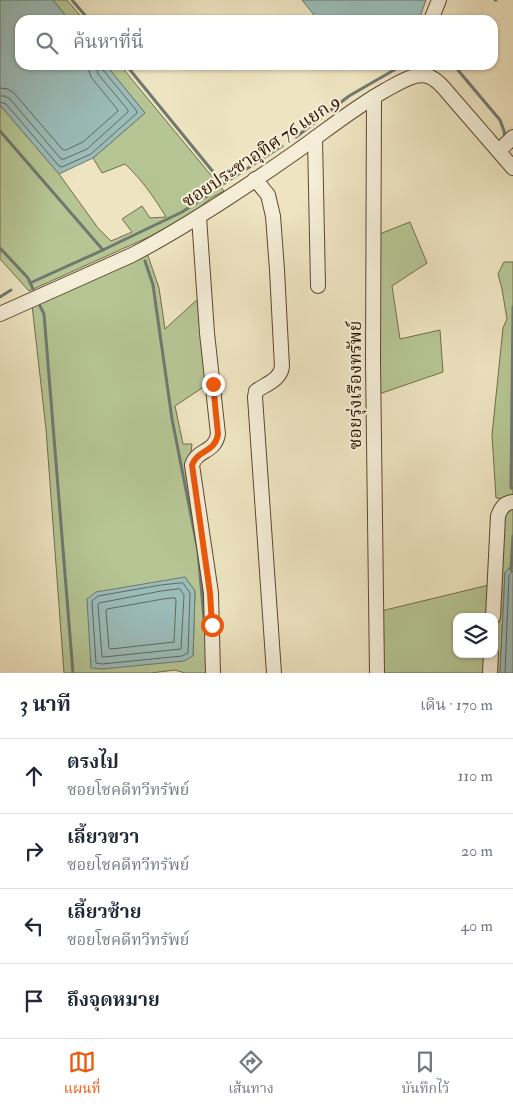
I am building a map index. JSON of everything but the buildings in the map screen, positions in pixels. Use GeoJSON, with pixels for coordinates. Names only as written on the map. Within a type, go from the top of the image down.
{"type":"FeatureCollection","features":[{"type":"Feature","properties":{"kind":"street"},"geometry":{"type":"LineString","coordinates":[[433,15],[439,0]]}},
{"type":"Feature","properties":{"kind":"street","name":"ซอยประชาอุทิศ 76 แยก 9"},"geometry":{"type":"LineString","coordinates":[[0,314],[132,255],[199,217],[339,120],[420,70],[435,79],[442,86],[513,168]]}},
{"type":"Feature","properties":{"kind":"street","name":"ซอยรุ่งเรืองทรัพย์"},"geometry":{"type":"LineString","coordinates":[[374,97],[373,362],[377,673]]}},
{"type":"Feature","properties":{"kind":"street"},"geometry":{"type":"LineString","coordinates":[[498,151],[513,137]]}},
{"type":"Feature","properties":{"kind":"street"},"geometry":{"type":"LineString","coordinates":[[315,138],[318,286]]}},
{"type":"Feature","properties":{"kind":"street"},"geometry":{"type":"LineString","coordinates":[[256,179],[268,195],[273,216],[282,367],[278,377],[256,391],[255,397],[274,673]]}},
{"type":"Feature","properties":{"kind":"street"},"geometry":{"type":"LineString","coordinates":[[199,217],[218,434],[217,440],[212,447],[194,458],[192,465],[210,593],[213,673]]}},
{"type":"Feature","properties":{"kind":"street"},"geometry":{"type":"LineString","coordinates":[[493,613],[498,516],[502,506],[513,502]]}},
{"type":"Feature","properties":{"kind":"street"},"geometry":{"type":"LineString","coordinates":[[490,673],[491,658]]}},
{"type":"Feature","properties":{"kind":"green space"},"geometry":{"type":"Polygon","coordinates":[[[53,0],[67,0],[80,15],[65,15],[53,0]]]}},
{"type":"Feature","properties":{"kind":"green space"},"geometry":{"type":"Polygon","coordinates":[[[110,70],[124,70],[224,191],[211,198],[194,212],[151,236],[29,291],[0,259],[0,105],[59,174],[98,228],[111,241],[132,232],[122,219],[142,206],[150,218],[166,217],[137,176],[125,164],[102,173],[93,158],[145,113],[110,70]]]}},
{"type":"Feature","properties":{"kind":"green space"},"geometry":{"type":"Polygon","coordinates":[[[410,222],[427,263],[392,286],[400,339],[440,330],[443,372],[379,394],[377,235],[410,222]]]}},
{"type":"Feature","properties":{"kind":"green space"},"geometry":{"type":"Polygon","coordinates":[[[146,250],[159,288],[165,329],[200,297],[208,384],[175,406],[183,444],[192,444],[191,490],[211,673],[185,673],[175,670],[151,673],[64,673],[46,429],[32,305],[146,250]],[[185,577],[193,655],[195,591],[185,577]]]}},
{"type":"Feature","properties":{"kind":"green space"},"geometry":{"type":"Polygon","coordinates":[[[504,262],[513,262],[513,499],[496,498],[492,435],[503,328],[507,319],[498,274],[504,262]]]}},
{"type":"Feature","properties":{"kind":"green space"},"geometry":{"type":"Polygon","coordinates":[[[513,505],[513,565],[505,572],[500,673],[492,673],[494,658],[498,658],[498,613],[496,613],[501,516],[513,505]]]}},
{"type":"Feature","properties":{"kind":"green space"},"geometry":{"type":"Polygon","coordinates":[[[489,585],[488,613],[453,613],[453,658],[486,658],[485,673],[381,673],[381,611],[489,585]]]}},
{"type":"Feature","properties":{"kind":"water"},"geometry":{"type":"Polygon","coordinates":[[[0,0],[53,0],[65,15],[15,15],[15,70],[110,70],[145,113],[93,158],[59,174],[0,105],[0,0]]]}},
{"type":"Feature","properties":{"kind":"water"},"geometry":{"type":"Polygon","coordinates":[[[302,0],[426,0],[421,15],[314,15],[302,0]]]}},
{"type":"Feature","properties":{"kind":"water"},"geometry":{"type":"Polygon","coordinates":[[[513,565],[513,673],[500,673],[505,572],[513,565]]]}},
{"type":"Feature","properties":{"kind":"water"},"geometry":{"type":"Polygon","coordinates":[[[185,577],[195,591],[193,656],[184,661],[102,669],[91,668],[87,599],[96,592],[185,577]]]}},
{"type":"Feature","properties":{"kind":"waterway"},"geometry":{"type":"LineString","coordinates":[[72,0],[85,15]]}},
{"type":"Feature","properties":{"kind":"waterway"},"geometry":{"type":"LineString","coordinates":[[130,70],[223,184]]}},
{"type":"Feature","properties":{"kind":"waterway"},"geometry":{"type":"LineString","coordinates":[[296,137],[349,96],[394,70]]}},
{"type":"Feature","properties":{"kind":"waterway"},"geometry":{"type":"LineString","coordinates":[[458,70],[500,120],[505,138]]}},
{"type":"Feature","properties":{"kind":"waterway"},"geometry":{"type":"LineString","coordinates":[[0,131],[103,250]]}},
{"type":"Feature","properties":{"kind":"waterway"},"geometry":{"type":"LineString","coordinates":[[220,186],[282,146]]}},
{"type":"Feature","properties":{"kind":"waterway"},"geometry":{"type":"LineString","coordinates":[[30,283],[182,212],[207,196]]}},
{"type":"Feature","properties":{"kind":"waterway"},"geometry":{"type":"LineString","coordinates":[[0,248],[28,278],[33,289]]}},
{"type":"Feature","properties":{"kind":"waterway"},"geometry":{"type":"LineString","coordinates":[[145,261],[153,285],[172,419],[198,551],[205,630]]}},
{"type":"Feature","properties":{"kind":"waterway"},"geometry":{"type":"LineString","coordinates":[[0,297],[11,290]]}},
{"type":"Feature","properties":{"kind":"waterway"},"geometry":{"type":"LineString","coordinates":[[40,306],[44,314],[73,673]]}},
{"type":"Feature","properties":{"kind":"waterway"},"geometry":{"type":"LineString","coordinates":[[513,307],[511,488],[513,488]]}},
{"type":"Feature","properties":{"kind":"waterway"},"geometry":{"type":"LineString","coordinates":[[511,570],[513,536]]}},
{"type":"Feature","properties":{"kind":"route"},"geometry":{"type":"LineString","coordinates":[[212,625],[210,593],[192,465],[194,458],[212,447],[217,440],[213,384]]}}]}
